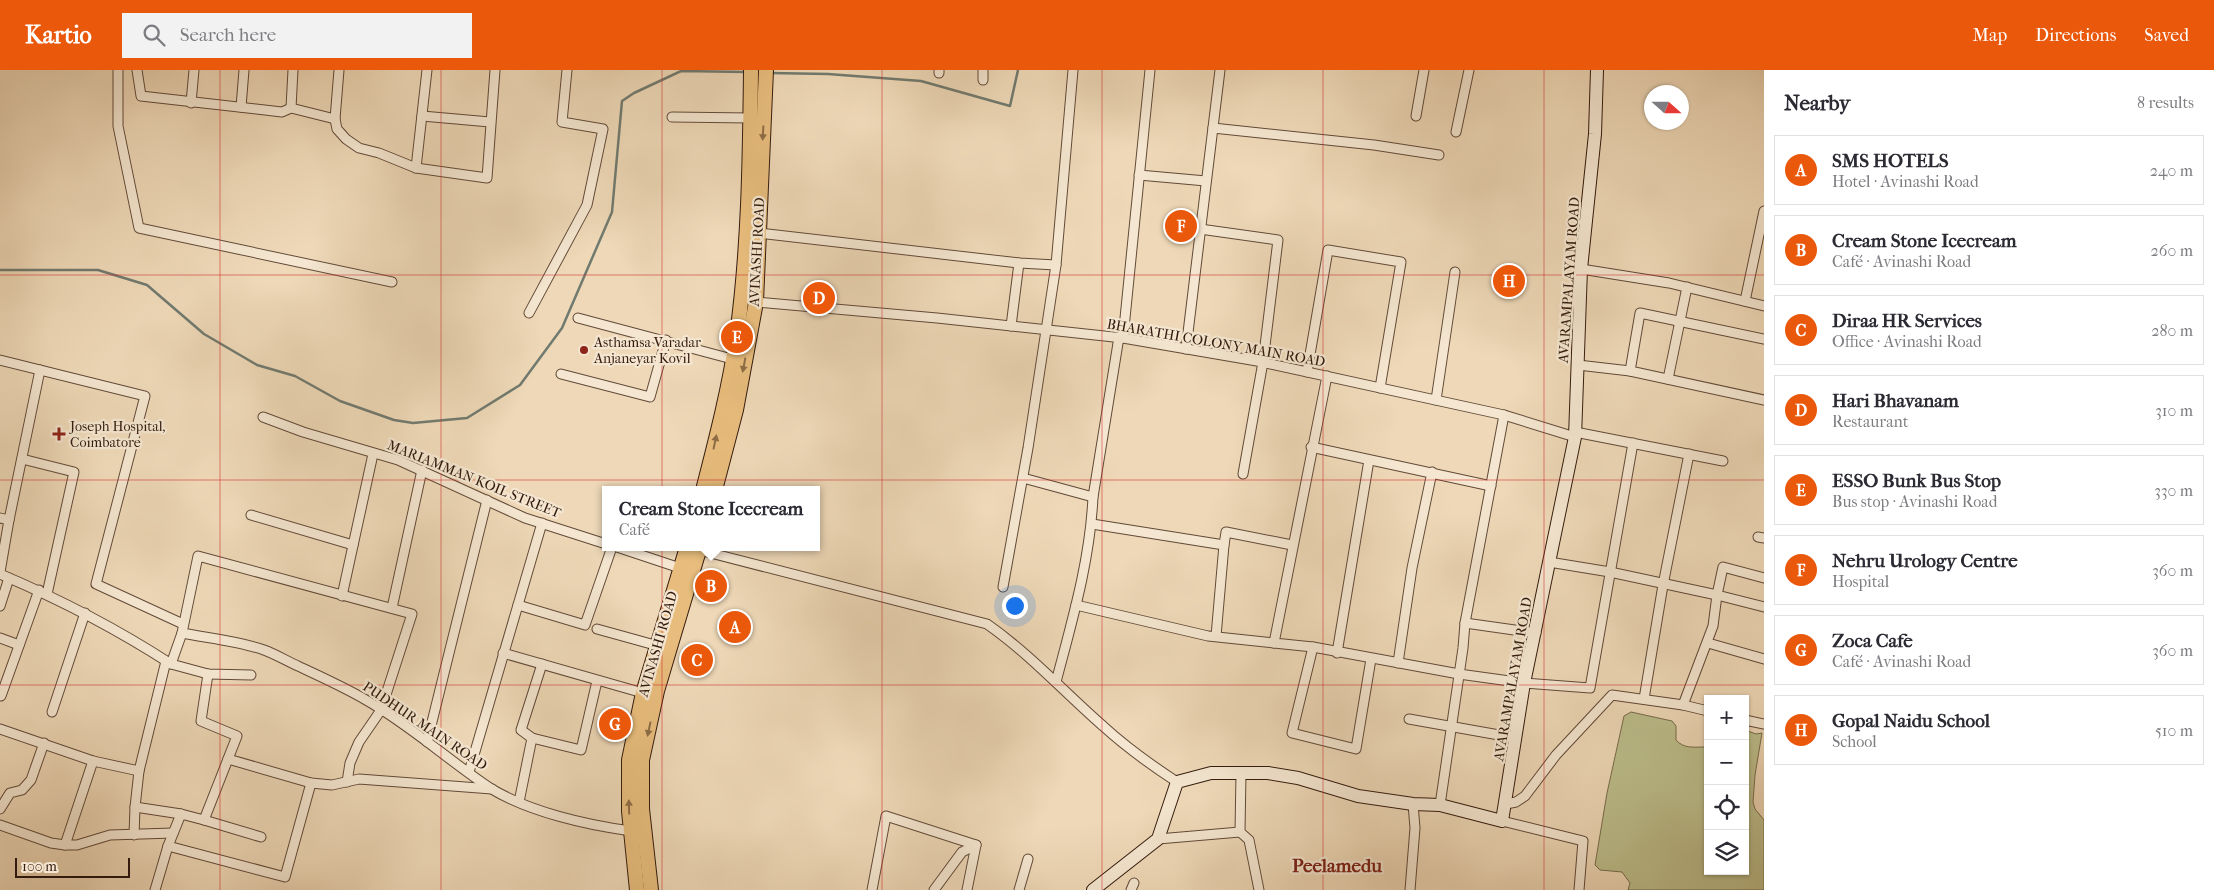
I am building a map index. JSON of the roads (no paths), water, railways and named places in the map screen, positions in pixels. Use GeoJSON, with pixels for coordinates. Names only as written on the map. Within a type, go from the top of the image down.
{"type":"FeatureCollection","features":[{"type":"Feature","properties":{"kind":"main road","name":"AVINASHI ROAD"},"geometry":{"type":"LineString","coordinates":[[704,486],[732,359],[741,299],[749,170],[751,70]]}},
{"type":"Feature","properties":{"kind":"main road","name":"AVINASHI ROAD"},"geometry":{"type":"LineString","coordinates":[[716,486],[736,410],[756,302],[766,70]]}},
{"type":"Feature","properties":{"kind":"main road","name":"AVINASHI ROAD"},"geometry":{"type":"LineString","coordinates":[[663,647],[680,568],[694,551]]}},
{"type":"Feature","properties":{"kind":"main road","name":"AVINASHI ROAD"},"geometry":{"type":"LineString","coordinates":[[651,890],[642,809],[642,760],[655,676],[695,551]]}},
{"type":"Feature","properties":{"kind":"main road","name":"AVINASHI ROAD"},"geometry":{"type":"LineString","coordinates":[[637,890],[629,811],[629,760],[643,693],[655,676]]}},
{"type":"Feature","properties":{"kind":"street"},"geometry":{"type":"LineString","coordinates":[[118,70],[118,126],[139,228],[392,282]]}},
{"type":"Feature","properties":{"kind":"street"},"geometry":{"type":"LineString","coordinates":[[137,70],[142,96],[282,112],[291,108],[335,119]]}},
{"type":"Feature","properties":{"kind":"street"},"geometry":{"type":"LineString","coordinates":[[191,103],[194,70]]}},
{"type":"Feature","properties":{"kind":"street"},"geometry":{"type":"LineString","coordinates":[[241,107],[244,70]]}},
{"type":"Feature","properties":{"kind":"street"},"geometry":{"type":"LineString","coordinates":[[291,108],[293,70]]}},
{"type":"Feature","properties":{"kind":"street"},"geometry":{"type":"LineString","coordinates":[[339,70],[335,119],[337,129],[359,148],[379,153],[416,168],[486,178],[495,70]]}},
{"type":"Feature","properties":{"kind":"street"},"geometry":{"type":"LineString","coordinates":[[416,168],[426,70]]}},
{"type":"Feature","properties":{"kind":"street"},"geometry":{"type":"LineString","coordinates":[[529,313],[587,205],[603,129],[562,122],[567,70]]}},
{"type":"Feature","properties":{"kind":"street"},"geometry":{"type":"LineString","coordinates":[[983,70],[983,80]]}},
{"type":"Feature","properties":{"kind":"street"},"geometry":{"type":"LineString","coordinates":[[1003,587],[1023,478],[1056,265],[1073,70]]}},
{"type":"Feature","properties":{"kind":"street"},"geometry":{"type":"LineString","coordinates":[[1056,682],[1086,565],[1092,524],[1093,497],[1121,338],[1150,70]]}},
{"type":"Feature","properties":{"kind":"street"},"geometry":{"type":"LineString","coordinates":[[1186,349],[1220,70]]}},
{"type":"Feature","properties":{"kind":"street"},"geometry":{"type":"LineString","coordinates":[[1416,116],[1424,70]]}},
{"type":"Feature","properties":{"kind":"street"},"geometry":{"type":"LineString","coordinates":[[1456,132],[1469,70]]}},
{"type":"Feature","properties":{"kind":"street","name":"AVARAMPALAYAM ROAD"},"geometry":{"type":"LineString","coordinates":[[1502,821],[1524,682],[1536,633],[1575,434],[1582,269],[1595,134],[1597,70]]}},
{"type":"Feature","properties":{"kind":"street"},"geometry":{"type":"LineString","coordinates":[[422,116],[490,122]]}},
{"type":"Feature","properties":{"kind":"street"},"geometry":{"type":"LineString","coordinates":[[672,117],[750,118]]}},
{"type":"Feature","properties":{"kind":"street"},"geometry":{"type":"LineString","coordinates":[[1212,128],[1374,145],[1439,155]]}},
{"type":"Feature","properties":{"kind":"street"},"geometry":{"type":"LineString","coordinates":[[1139,176],[1206,181]]}},
{"type":"Feature","properties":{"kind":"street"},"geometry":{"type":"LineString","coordinates":[[1745,301],[1764,212]]}},
{"type":"Feature","properties":{"kind":"street"},"geometry":{"type":"LineString","coordinates":[[1200,230],[1278,240],[1263,362],[1243,474]]}},
{"type":"Feature","properties":{"kind":"street"},"geometry":{"type":"LineString","coordinates":[[759,233],[1019,263],[1056,265]]}},
{"type":"Feature","properties":{"kind":"street"},"geometry":{"type":"LineString","coordinates":[[1307,372],[1328,250],[1401,262],[1380,388]]}},
{"type":"Feature","properties":{"kind":"street"},"geometry":{"type":"LineString","coordinates":[[1011,326],[1019,263]]}},
{"type":"Feature","properties":{"kind":"street"},"geometry":{"type":"LineString","coordinates":[[1582,269],[1687,287],[1764,306]]}},
{"type":"Feature","properties":{"kind":"street"},"geometry":{"type":"LineString","coordinates":[[1436,400],[1455,272]]}},
{"type":"Feature","properties":{"kind":"street"},"geometry":{"type":"LineString","coordinates":[[1668,379],[1687,287]]}},
{"type":"Feature","properties":{"kind":"street","name":"BHARATHI COLONY MAIN ROAD"},"geometry":{"type":"LineString","coordinates":[[756,302],[1121,338],[1263,362],[1504,415],[1575,434],[1633,443],[1723,461]]}},
{"type":"Feature","properties":{"kind":"street"},"geometry":{"type":"LineString","coordinates":[[1630,371],[1640,313],[1764,339]]}},
{"type":"Feature","properties":{"kind":"street"},"geometry":{"type":"LineString","coordinates":[[578,318],[732,359]]}},
{"type":"Feature","properties":{"kind":"street"},"geometry":{"type":"LineString","coordinates":[[561,374],[650,396],[666,340]]}},
{"type":"Feature","properties":{"kind":"street"},"geometry":{"type":"LineString","coordinates":[[0,360],[40,370],[22,458],[5,519],[0,606]]}},
{"type":"Feature","properties":{"kind":"street"},"geometry":{"type":"LineString","coordinates":[[1578,365],[1630,371],[1764,400]]}},
{"type":"Feature","properties":{"kind":"street","name":"PUDHUR MAIN ROAD"},"geometry":{"type":"LineString","coordinates":[[40,370],[145,396],[96,584],[183,628],[263,650],[367,700],[492,789],[519,802],[588,825],[631,831]]}},
{"type":"Feature","properties":{"kind":"street"},"geometry":{"type":"LineString","coordinates":[[1274,643],[1311,447],[1327,376]]}},
{"type":"Feature","properties":{"kind":"street"},"geometry":{"type":"LineString","coordinates":[[1440,805],[1450,728],[1460,674],[1465,623],[1504,415]]}},
{"type":"Feature","properties":{"kind":"street","name":"MARIAMMAN KOIL STREET"},"geometry":{"type":"LineString","coordinates":[[263,417],[303,432],[398,460],[542,523],[602,543]]}},
{"type":"Feature","properties":{"kind":"street"},"geometry":{"type":"LineString","coordinates":[[1076,606],[1208,636],[1313,647],[1337,653],[1460,674],[1590,688],[1633,443]]}},
{"type":"Feature","properties":{"kind":"street"},"geometry":{"type":"LineString","coordinates":[[1311,447],[1491,486]]}},
{"type":"Feature","properties":{"kind":"street"},"geometry":{"type":"LineString","coordinates":[[342,596],[373,454]]}},
{"type":"Feature","properties":{"kind":"street"},"geometry":{"type":"LineString","coordinates":[[1644,699],[1663,585],[1689,454]]}},
{"type":"Feature","properties":{"kind":"street"},"geometry":{"type":"LineString","coordinates":[[1,696],[19,645],[43,592],[74,472],[22,458]]}},
{"type":"Feature","properties":{"kind":"street"},"geometry":{"type":"LineString","coordinates":[[1337,653],[1369,460]]}},
{"type":"Feature","properties":{"kind":"street"},"geometry":{"type":"LineString","coordinates":[[392,608],[422,470]]}},
{"type":"Feature","properties":{"kind":"street"},"geometry":{"type":"LineString","coordinates":[[1398,663],[1412,568],[1432,472]]}},
{"type":"Feature","properties":{"kind":"street"},"geometry":{"type":"LineString","coordinates":[[1023,478],[1093,497]]}},
{"type":"Feature","properties":{"kind":"street"},"geometry":{"type":"LineString","coordinates":[[427,742],[487,500]]}},
{"type":"Feature","properties":{"kind":"street"},"geometry":{"type":"LineString","coordinates":[[251,515],[353,545]]}},
{"type":"Feature","properties":{"kind":"street"},"geometry":{"type":"LineString","coordinates":[[469,772],[502,653],[542,523]]}},
{"type":"Feature","properties":{"kind":"street"},"geometry":{"type":"LineString","coordinates":[[1092,524],[1224,545]]}},
{"type":"Feature","properties":{"kind":"street"},"geometry":{"type":"LineString","coordinates":[[1216,636],[1226,532],[1292,545]]}},
{"type":"Feature","properties":{"kind":"street"},"geometry":{"type":"LineString","coordinates":[[518,605],[585,625],[611,551]]}},
{"type":"Feature","properties":{"kind":"street"},"geometry":{"type":"LineString","coordinates":[[630,551],[680,568]]}},
{"type":"Feature","properties":{"kind":"street"},"geometry":{"type":"LineString","coordinates":[[708,551],[988,624],[1013,642],[1103,726],[1143,759],[1177,782],[1211,773],[1268,773],[1298,778],[1358,796],[1413,804],[1440,805],[1583,841],[1579,890]]}},
{"type":"Feature","properties":{"kind":"street"},"geometry":{"type":"LineString","coordinates":[[134,835],[139,771],[168,663],[183,628],[198,556],[412,614],[381,710],[359,742],[350,763],[347,782]]}},
{"type":"Feature","properties":{"kind":"street"},"geometry":{"type":"LineString","coordinates":[[1549,562],[1610,572],[1764,607]]}},
{"type":"Feature","properties":{"kind":"street"},"geometry":{"type":"LineString","coordinates":[[1683,705],[1713,626],[1723,567],[1764,578]]}},
{"type":"Feature","properties":{"kind":"street"},"geometry":{"type":"LineString","coordinates":[[3,574],[85,613],[168,663],[208,674],[251,676]]}},
{"type":"Feature","properties":{"kind":"street"},"geometry":{"type":"LineString","coordinates":[[52,712],[85,613]]}},
{"type":"Feature","properties":{"kind":"street"},"geometry":{"type":"LineString","coordinates":[[1465,623],[1536,633]]}},
{"type":"Feature","properties":{"kind":"street"},"geometry":{"type":"LineString","coordinates":[[597,629],[663,647]]}},
{"type":"Feature","properties":{"kind":"street"},"geometry":{"type":"LineString","coordinates":[[0,638],[19,645]]}},
{"type":"Feature","properties":{"kind":"street"},"geometry":{"type":"LineString","coordinates":[[1708,643],[1764,659]]}},
{"type":"Feature","properties":{"kind":"street"},"geometry":{"type":"LineString","coordinates":[[1313,647],[1292,733],[1356,749],[1371,659]]}},
{"type":"Feature","properties":{"kind":"street"},"geometry":{"type":"LineString","coordinates":[[502,653],[643,693]]}},
{"type":"Feature","properties":{"kind":"street"},"geometry":{"type":"LineString","coordinates":[[542,664],[521,730],[532,738],[581,750],[597,681]]}},
{"type":"Feature","properties":{"kind":"street"},"geometry":{"type":"LineString","coordinates":[[204,820],[237,736],[201,721],[208,674]]}},
{"type":"Feature","properties":{"kind":"street"},"geometry":{"type":"LineString","coordinates":[[1506,804],[1516,802],[1525,796],[1556,755],[1612,695],[1683,705],[1704,710]]}},
{"type":"Feature","properties":{"kind":"street"},"geometry":{"type":"LineString","coordinates":[[1409,719],[1450,728],[1516,738]]}},
{"type":"Feature","properties":{"kind":"street"},"geometry":{"type":"LineString","coordinates":[[1749,721],[1764,724]]}},
{"type":"Feature","properties":{"kind":"street"},"geometry":{"type":"LineString","coordinates":[[1,731],[93,761],[139,771]]}},
{"type":"Feature","properties":{"kind":"street"},"geometry":{"type":"LineString","coordinates":[[519,802],[532,738]]}},
{"type":"Feature","properties":{"kind":"street"},"geometry":{"type":"LineString","coordinates":[[0,810],[10,793],[22,790],[31,780],[44,744]]}},
{"type":"Feature","properties":{"kind":"street"},"geometry":{"type":"LineString","coordinates":[[228,760],[312,783],[332,785],[359,779],[492,789]]}},
{"type":"Feature","properties":{"kind":"street"},"geometry":{"type":"LineString","coordinates":[[65,845],[93,761]]}},
{"type":"Feature","properties":{"kind":"street"},"geometry":{"type":"LineString","coordinates":[[1240,832],[1241,773]]}},
{"type":"Feature","properties":{"kind":"street"},"geometry":{"type":"LineString","coordinates":[[1158,839],[1177,782]]}},
{"type":"Feature","properties":{"kind":"street"},"geometry":{"type":"LineString","coordinates":[[168,846],[285,877],[312,783]]}},
{"type":"Feature","properties":{"kind":"street"},"geometry":{"type":"LineString","coordinates":[[1410,890],[1415,828],[1413,804]]}},
{"type":"Feature","properties":{"kind":"street"},"geometry":{"type":"LineString","coordinates":[[135,808],[181,814],[261,836]]}},
{"type":"Feature","properties":{"kind":"street"},"geometry":{"type":"LineString","coordinates":[[155,890],[168,846],[181,814]]}},
{"type":"Feature","properties":{"kind":"street"},"geometry":{"type":"LineString","coordinates":[[872,890],[886,816],[976,845]]}},
{"type":"Feature","properties":{"kind":"street"},"geometry":{"type":"LineString","coordinates":[[0,825],[65,845],[77,844],[110,835],[173,833]]}},
{"type":"Feature","properties":{"kind":"street"},"geometry":{"type":"LineString","coordinates":[[1093,890],[1158,839],[1240,832],[1249,840],[1259,890]]}},
{"type":"Feature","properties":{"kind":"street"},"geometry":{"type":"LineString","coordinates":[[934,890],[962,852],[976,845]]}},
{"type":"Feature","properties":{"kind":"street"},"geometry":{"type":"LineString","coordinates":[[967,890],[976,845]]}},
{"type":"Feature","properties":{"kind":"street"},"geometry":{"type":"LineString","coordinates":[[1019,890],[1028,859]]}},
{"type":"Feature","properties":{"kind":"waterway"},"geometry":{"type":"LineString","coordinates":[[770,73],[828,74],[921,81],[1010,106],[1018,70]]}},
{"type":"Feature","properties":{"kind":"waterway"},"geometry":{"type":"LineString","coordinates":[[0,270],[98,270],[147,285],[204,334],[257,365],[295,376],[340,401],[394,420],[413,423],[467,418],[520,385],[562,328],[612,212],[622,101],[634,93],[681,71],[747,72]]}},
{"type":"Feature","properties":{"kind":"place","name":"Nehru Urology Centre"},"geometry":{"type":"Point","coordinates":[1181,226]}},
{"type":"Feature","properties":{"kind":"place","name":"Gopal Naidu School"},"geometry":{"type":"Point","coordinates":[1509,281]}},
{"type":"Feature","properties":{"kind":"place","name":"Hari Bhavanam"},"geometry":{"type":"Point","coordinates":[819,298]}},
{"type":"Feature","properties":{"kind":"place","name":"ESSO Bunk Bus Stop"},"geometry":{"type":"Point","coordinates":[737,337]}},
{"type":"Feature","properties":{"kind":"place","name":"Asthamsa Varadar Anjaneyar Kovil"},"geometry":{"type":"Point","coordinates":[584,350]}},
{"type":"Feature","properties":{"kind":"place","name":"Joseph Hospital, Coimbatore"},"geometry":{"type":"Point","coordinates":[59,434]}},
{"type":"Feature","properties":{"kind":"place","name":"Cream Stone Icecream"},"geometry":{"type":"Point","coordinates":[711,586]}},
{"type":"Feature","properties":{"kind":"place","name":"SMS HOTELS"},"geometry":{"type":"Point","coordinates":[735,627]}},
{"type":"Feature","properties":{"kind":"place","name":"Diraa HR Services"},"geometry":{"type":"Point","coordinates":[697,660]}},
{"type":"Feature","properties":{"kind":"place","name":"Zoca Cafe"},"geometry":{"type":"Point","coordinates":[615,724]}},
{"type":"Feature","properties":{"kind":"district","name":"Peelamedu"},"geometry":{"type":"Point","coordinates":[1337,866]}}]}
